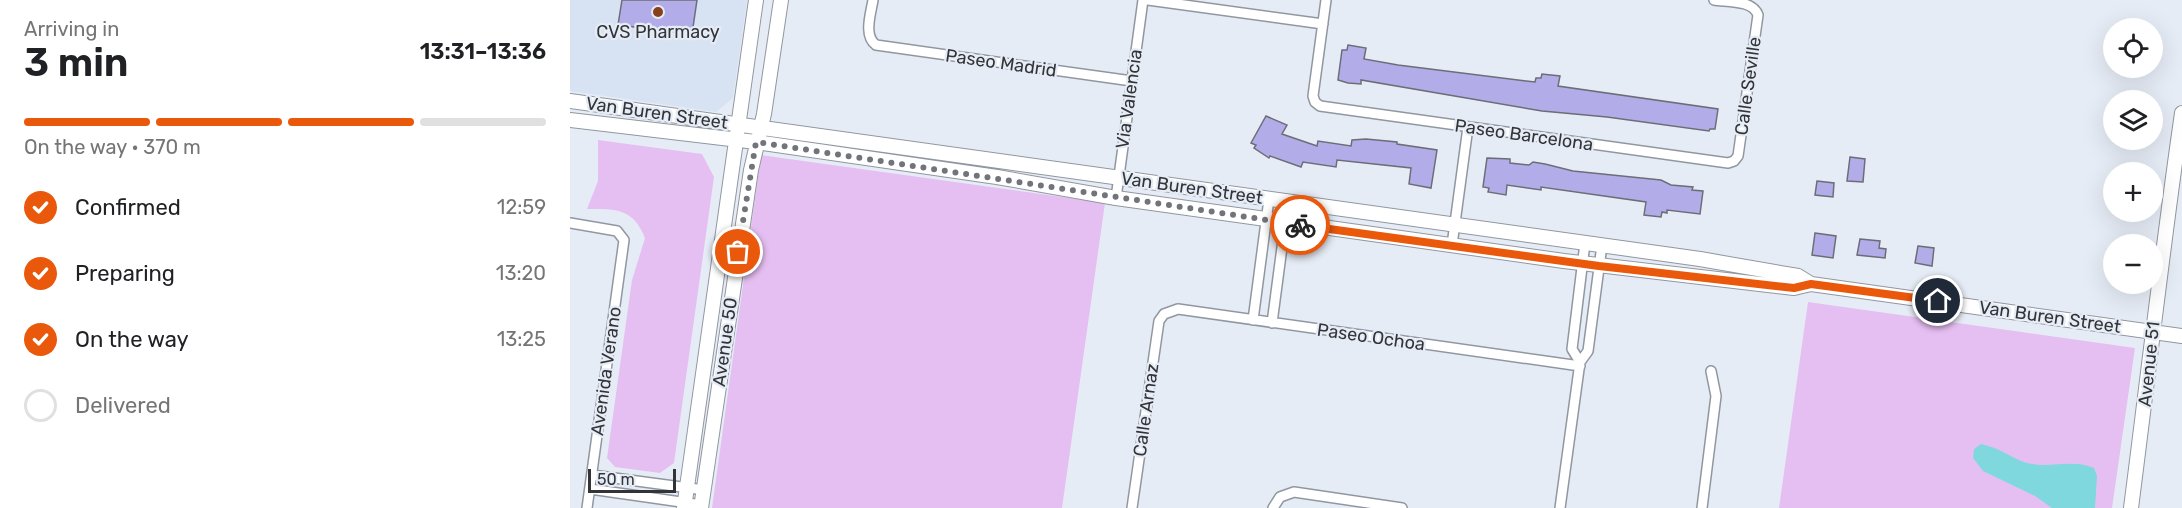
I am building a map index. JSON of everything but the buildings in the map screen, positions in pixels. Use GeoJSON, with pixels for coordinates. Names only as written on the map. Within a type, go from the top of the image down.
{"type":"FeatureCollection","features":[{"type":"Feature","properties":{"kind":"street","name":"Avenue 50"},"geometry":{"type":"LineString","coordinates":[[684,505],[756,0]]}},
{"type":"Feature","properties":{"kind":"street"},"geometry":{"type":"LineString","coordinates":[[775,0],[776,30]]}},
{"type":"Feature","properties":{"kind":"street","name":"Avenue 50"},"geometry":{"type":"LineString","coordinates":[[702,507],[756,142],[765,108],[781,0]]}},
{"type":"Feature","properties":{"kind":"street","name":"Paseo Madrid"},"geometry":{"type":"LineString","coordinates":[[873,0],[869,35],[871,41],[885,46],[1132,81]]}},
{"type":"Feature","properties":{"kind":"street","name":"Via Valencia"},"geometry":{"type":"LineString","coordinates":[[1116,198],[1143,0]]}},
{"type":"Feature","properties":{"kind":"street"},"geometry":{"type":"LineString","coordinates":[[1148,0],[1323,24],[1326,0]]}},
{"type":"Feature","properties":{"kind":"street","name":"Calle Seville"},"geometry":{"type":"LineString","coordinates":[[1714,0],[1750,6],[1756,9],[1758,15],[1740,147],[1734,161]]}},
{"type":"Feature","properties":{"kind":"street","name":"Paseo Barcelona"},"geometry":{"type":"LineString","coordinates":[[1323,24],[1314,87],[1315,102],[1329,108],[1720,162],[1734,161]]}},
{"type":"Feature","properties":{"kind":"street","name":"Van Buren Street"},"geometry":{"type":"LineString","coordinates":[[570,100],[1602,245],[1798,276],[1811,284]]}},
{"type":"Feature","properties":{"kind":"street","name":"Avenue 51"},"geometry":{"type":"LineString","coordinates":[[2131,508],[2155,299],[2182,113]]}},
{"type":"Feature","properties":{"kind":"street","name":"Van Buren Street"},"geometry":{"type":"LineString","coordinates":[[570,120],[756,142],[997,177],[1116,198],[1599,266],[1794,288],[1811,284],[2182,336]]}},
{"type":"Feature","properties":{"kind":"street"},"geometry":{"type":"LineString","coordinates":[[1452,245],[1468,127]]}},
{"type":"Feature","properties":{"kind":"street"},"geometry":{"type":"LineString","coordinates":[[1253,320],[1269,199]]}},
{"type":"Feature","properties":{"kind":"street"},"geometry":{"type":"LineString","coordinates":[[1272,323],[1288,202]]}},
{"type":"Feature","properties":{"kind":"street","name":"Avenida Verano"},"geometry":{"type":"LineString","coordinates":[[570,223],[617,231],[622,234],[624,249],[587,508]]}},
{"type":"Feature","properties":{"kind":"street"},"geometry":{"type":"LineString","coordinates":[[1580,364],[1572,349],[1585,243]]}},
{"type":"Feature","properties":{"kind":"street"},"geometry":{"type":"LineString","coordinates":[[1560,508],[1580,364],[1588,351],[1602,245]]}},
{"type":"Feature","properties":{"kind":"street","name":"Paseo Ochoa"},"geometry":{"type":"LineString","coordinates":[[1164,314],[1178,309],[1580,364]]}},
{"type":"Feature","properties":{"kind":"street","name":"Calle Arnaz"},"geometry":{"type":"LineString","coordinates":[[1132,508],[1156,333],[1159,321],[1164,314]]}},
{"type":"Feature","properties":{"kind":"street"},"geometry":{"type":"LineString","coordinates":[[1702,508],[1716,396],[1711,371]]}},
{"type":"Feature","properties":{"kind":"street"},"geometry":{"type":"LineString","coordinates":[[592,475],[704,490]]}},
{"type":"Feature","properties":{"kind":"street"},"geometry":{"type":"LineString","coordinates":[[590,489],[702,507]]}},
{"type":"Feature","properties":{"kind":"street"},"geometry":{"type":"LineString","coordinates":[[1273,508],[1280,497],[1294,492],[1402,508]]}},
{"type":"Feature","properties":{"kind":"shaded area"},"geometry":{"type":"Polygon","coordinates":[[[570,0],[747,0],[733,98],[716,112],[570,91],[570,0]]]}},
{"type":"Feature","properties":{"kind":"shaded area"},"geometry":{"type":"Polygon","coordinates":[[[598,140],[702,154],[714,177],[674,463],[660,473],[615,467],[607,458],[632,280],[645,238],[635,221],[622,212],[587,209],[598,181],[598,140]]]}},
{"type":"Feature","properties":{"kind":"shaded area"},"geometry":{"type":"Polygon","coordinates":[[[761,155],[1105,203],[1062,508],[712,508],[761,155]]]}},
{"type":"Feature","properties":{"kind":"shaded area"},"geometry":{"type":"Polygon","coordinates":[[[1808,302],[2135,348],[2112,508],[1779,508],[1808,302]]]}},
{"type":"Feature","properties":{"kind":"water"},"geometry":{"type":"Polygon","coordinates":[[[1981,444],[2033,464],[2077,464],[2094,468],[2097,476],[2095,508],[2052,508],[2035,496],[1983,471],[1973,458],[1974,449],[1981,444]]]}},
{"type":"Feature","properties":{"kind":"way so far"},"geometry":{"type":"LineString","coordinates":[[738,252],[756,142],[1300,225]]}},
{"type":"Feature","properties":{"kind":"place","name":"CVS Pharmacy"},"geometry":{"type":"Point","coordinates":[658,12]}},
{"type":"Feature","properties":{"kind":"route"},"geometry":{"type":"LineString","coordinates":[[1300,225],[1599,266],[1794,288],[1811,284],[1938,301]]}}]}
